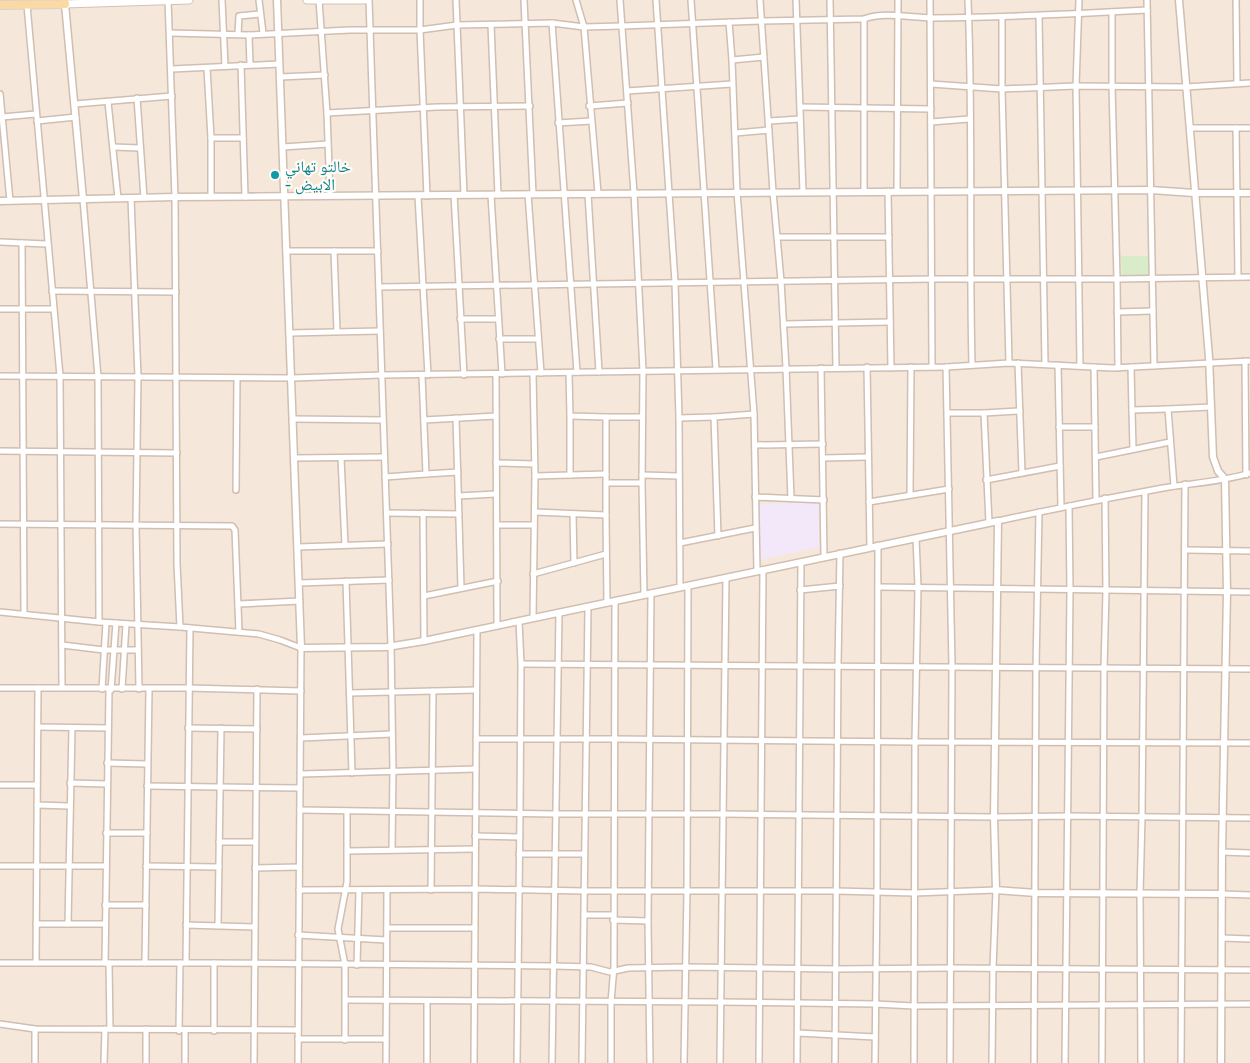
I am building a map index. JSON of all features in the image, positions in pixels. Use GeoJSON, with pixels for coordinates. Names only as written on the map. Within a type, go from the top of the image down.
{"type":"FeatureCollection","features":[{"type":"Feature","properties":{"kind":"main road"},"geometry":{"type":"LineString","coordinates":[[0,5],[17,3],[27,5],[64,2],[189,0]]}},
{"type":"Feature","properties":{"kind":"main road"},"geometry":{"type":"LineString","coordinates":[[307,0],[365,0]]}},
{"type":"Feature","properties":{"kind":"street"},"geometry":{"type":"LineString","coordinates":[[168,0],[176,197],[178,377],[177,564],[180,627]]}},
{"type":"Feature","properties":{"kind":"street"},"geometry":{"type":"LineString","coordinates":[[222,0],[222,34],[225,66]]}},
{"type":"Feature","properties":{"kind":"street"},"geometry":{"type":"LineString","coordinates":[[260,0],[263,33]]}},
{"type":"Feature","properties":{"kind":"street"},"geometry":{"type":"LineString","coordinates":[[277,0],[300,583],[301,774],[298,1063]]}},
{"type":"Feature","properties":{"kind":"street"},"geometry":{"type":"LineString","coordinates":[[319,0],[325,75],[330,196]]}},
{"type":"Feature","properties":{"kind":"street"},"geometry":{"type":"LineString","coordinates":[[369,0],[391,646],[392,850]]}},
{"type":"Feature","properties":{"kind":"street"},"geometry":{"type":"LineString","coordinates":[[420,0],[427,196]]}},
{"type":"Feature","properties":{"kind":"street"},"geometry":{"type":"LineString","coordinates":[[456,0],[464,195]]}},
{"type":"Feature","properties":{"kind":"street"},"geometry":{"type":"LineString","coordinates":[[524,0],[530,106],[535,284],[541,373]]}},
{"type":"Feature","properties":{"kind":"street"},"geometry":{"type":"LineString","coordinates":[[576,0],[584,27],[598,193]]}},
{"type":"Feature","properties":{"kind":"street"},"geometry":{"type":"LineString","coordinates":[[620,0],[634,193],[643,371],[642,483],[652,664],[648,921],[650,1063]]}},
{"type":"Feature","properties":{"kind":"street"},"geometry":{"type":"LineString","coordinates":[[656,0],[675,282],[679,418],[680,587]]}},
{"type":"Feature","properties":{"kind":"street"},"geometry":{"type":"LineString","coordinates":[[691,0],[716,370]]}},
{"type":"Feature","properties":{"kind":"street"},"geometry":{"type":"LineString","coordinates":[[760,0],[784,324],[791,498]]}},
{"type":"Feature","properties":{"kind":"street"},"geometry":{"type":"LineString","coordinates":[[796,0],[803,192]]}},
{"type":"Feature","properties":{"kind":"street"},"geometry":{"type":"LineString","coordinates":[[830,0],[832,20],[836,368]]}},
{"type":"Feature","properties":{"kind":"street"},"geometry":{"type":"LineString","coordinates":[[897,191],[898,0]]}},
{"type":"Feature","properties":{"kind":"street"},"geometry":{"type":"LineString","coordinates":[[930,0],[932,367]]}},
{"type":"Feature","properties":{"kind":"street"},"geometry":{"type":"LineString","coordinates":[[968,0],[972,365]]}},
{"type":"Feature","properties":{"kind":"street"},"geometry":{"type":"LineString","coordinates":[[1079,0],[1076,86],[1080,366]]}},
{"type":"Feature","properties":{"kind":"street"},"geometry":{"type":"LineString","coordinates":[[1147,0],[1154,366]]}},
{"type":"Feature","properties":{"kind":"street"},"geometry":{"type":"LineString","coordinates":[[1179,0],[1209,363],[1214,457],[1218,471],[1225,479],[1227,592],[1222,852],[1221,1063]]}},
{"type":"Feature","properties":{"kind":"street"},"geometry":{"type":"LineString","coordinates":[[1236,0],[1237,84]]}},
{"type":"Feature","properties":{"kind":"street"},"geometry":{"type":"LineString","coordinates":[[64,2],[76,117],[98,377],[99,622]]}},
{"type":"Feature","properties":{"kind":"street"},"geometry":{"type":"LineString","coordinates":[[27,5],[60,376],[62,688]]}},
{"type":"Feature","properties":{"kind":"street"},"geometry":{"type":"LineString","coordinates":[[170,33],[249,35],[350,30],[420,30],[457,25],[552,23],[584,27],[864,19],[872,16],[897,15],[930,18],[1039,16],[1147,10]]}},
{"type":"Feature","properties":{"kind":"street"},"geometry":{"type":"LineString","coordinates":[[1112,12],[1118,368]]}},
{"type":"Feature","properties":{"kind":"street"},"geometry":{"type":"LineString","coordinates":[[238,34],[239,16],[260,14]]}},
{"type":"Feature","properties":{"kind":"street"},"geometry":{"type":"LineString","coordinates":[[1039,16],[1045,364]]}},
{"type":"Feature","properties":{"kind":"street"},"geometry":{"type":"LineString","coordinates":[[1002,17],[1004,191],[1009,363]]}},
{"type":"Feature","properties":{"kind":"street"},"geometry":{"type":"LineString","coordinates":[[864,19],[864,191]]}},
{"type":"Feature","properties":{"kind":"street"},"geometry":{"type":"LineString","coordinates":[[729,22],[737,192],[754,414],[755,528],[760,570],[763,666],[759,1063]]}},
{"type":"Feature","properties":{"kind":"street"},"geometry":{"type":"LineString","coordinates":[[552,23],[577,372]]}},
{"type":"Feature","properties":{"kind":"street"},"geometry":{"type":"LineString","coordinates":[[490,25],[495,284],[499,339],[496,416],[498,626]]}},
{"type":"Feature","properties":{"kind":"street"},"geometry":{"type":"LineString","coordinates":[[249,35],[250,65]]}},
{"type":"Feature","properties":{"kind":"street"},"geometry":{"type":"LineString","coordinates":[[732,60],[764,57]]}},
{"type":"Feature","properties":{"kind":"street"},"geometry":{"type":"LineString","coordinates":[[172,69],[279,64]]}},
{"type":"Feature","properties":{"kind":"street"},"geometry":{"type":"LineString","coordinates":[[241,65],[245,197]]}},
{"type":"Feature","properties":{"kind":"street"},"geometry":{"type":"LineString","coordinates":[[207,68],[211,138],[210,197]]}},
{"type":"Feature","properties":{"kind":"street"},"geometry":{"type":"LineString","coordinates":[[280,77],[325,75]]}},
{"type":"Feature","properties":{"kind":"street"},"geometry":{"type":"LineString","coordinates":[[627,90],[732,84]]}},
{"type":"Feature","properties":{"kind":"street"},"geometry":{"type":"LineString","coordinates":[[931,84],[1002,89],[1076,86],[1186,87],[1250,84]]}},
{"type":"Feature","properties":{"kind":"street"},"geometry":{"type":"LineString","coordinates":[[0,94],[3,157],[10,201]]}},
{"type":"Feature","properties":{"kind":"street"},"geometry":{"type":"LineString","coordinates":[[74,104],[172,96]]}},
{"type":"Feature","properties":{"kind":"street"},"geometry":{"type":"LineString","coordinates":[[137,98],[144,198]]}},
{"type":"Feature","properties":{"kind":"street"},"geometry":{"type":"LineString","coordinates":[[108,102],[118,198]]}},
{"type":"Feature","properties":{"kind":"street"},"geometry":{"type":"LineString","coordinates":[[590,106],[628,103]]}},
{"type":"Feature","properties":{"kind":"street"},"geometry":{"type":"LineString","coordinates":[[327,113],[424,107],[530,106]]}},
{"type":"Feature","properties":{"kind":"street"},"geometry":{"type":"LineString","coordinates":[[800,107],[833,106],[931,109]]}},
{"type":"Feature","properties":{"kind":"street"},"geometry":{"type":"LineString","coordinates":[[2,117],[36,114]]}},
{"type":"Feature","properties":{"kind":"street"},"geometry":{"type":"LineString","coordinates":[[37,121],[76,117]]}},
{"type":"Feature","properties":{"kind":"street"},"geometry":{"type":"LineString","coordinates":[[769,121],[800,119]]}},
{"type":"Feature","properties":{"kind":"street"},"geometry":{"type":"LineString","coordinates":[[931,122],[969,119]]}},
{"type":"Feature","properties":{"kind":"street"},"geometry":{"type":"LineString","coordinates":[[558,123],[591,121]]}},
{"type":"Feature","properties":{"kind":"street"},"geometry":{"type":"LineString","coordinates":[[1191,128],[1250,128]]}},
{"type":"Feature","properties":{"kind":"street"},"geometry":{"type":"LineString","coordinates":[[1236,128],[1238,277]]}},
{"type":"Feature","properties":{"kind":"street"},"geometry":{"type":"LineString","coordinates":[[735,133],[769,130]]}},
{"type":"Feature","properties":{"kind":"street"},"geometry":{"type":"LineString","coordinates":[[211,138],[243,138]]}},
{"type":"Feature","properties":{"kind":"street"},"geometry":{"type":"LineString","coordinates":[[283,147],[328,144]]}},
{"type":"Feature","properties":{"kind":"street"},"geometry":{"type":"LineString","coordinates":[[113,147],[140,148]]}},
{"type":"Feature","properties":{"kind":"street"},"geometry":{"type":"LineString","coordinates":[[0,201],[176,197],[971,190],[1250,192]]}},
{"type":"Feature","properties":{"kind":"street"},"geometry":{"type":"LineString","coordinates":[[888,191],[891,368]]}},
{"type":"Feature","properties":{"kind":"street"},"geometry":{"type":"LineString","coordinates":[[588,194],[599,372]]}},
{"type":"Feature","properties":{"kind":"street"},"geometry":{"type":"LineString","coordinates":[[454,195],[464,375]]}},
{"type":"Feature","properties":{"kind":"street"},"geometry":{"type":"LineString","coordinates":[[418,196],[423,286],[426,474]]}},
{"type":"Feature","properties":{"kind":"street"},"geometry":{"type":"LineString","coordinates":[[131,198],[138,377],[136,524],[139,689]]}},
{"type":"Feature","properties":{"kind":"street"},"geometry":{"type":"LineString","coordinates":[[778,237],[889,237]]}},
{"type":"Feature","properties":{"kind":"street"},"geometry":{"type":"LineString","coordinates":[[0,242],[47,244]]}},
{"type":"Feature","properties":{"kind":"street"},"geometry":{"type":"LineString","coordinates":[[22,243],[24,614]]}},
{"type":"Feature","properties":{"kind":"street"},"geometry":{"type":"LineString","coordinates":[[286,251],[378,251]]}},
{"type":"Feature","properties":{"kind":"street"},"geometry":{"type":"LineString","coordinates":[[334,252],[337,332]]}},
{"type":"Feature","properties":{"kind":"street"},"geometry":{"type":"LineString","coordinates":[[379,287],[710,281],[1079,280],[1250,276]]}},
{"type":"Feature","properties":{"kind":"street"},"geometry":{"type":"LineString","coordinates":[[52,290],[176,292]]}},
{"type":"Feature","properties":{"kind":"street"},"geometry":{"type":"LineString","coordinates":[[0,308],[53,309]]}},
{"type":"Feature","properties":{"kind":"street"},"geometry":{"type":"LineString","coordinates":[[1117,312],[1153,311]]}},
{"type":"Feature","properties":{"kind":"street"},"geometry":{"type":"LineString","coordinates":[[460,319],[498,319]]}},
{"type":"Feature","properties":{"kind":"street"},"geometry":{"type":"LineString","coordinates":[[784,324],[890,322]]}},
{"type":"Feature","properties":{"kind":"street"},"geometry":{"type":"LineString","coordinates":[[289,333],[380,331]]}},
{"type":"Feature","properties":{"kind":"street"},"geometry":{"type":"LineString","coordinates":[[499,339],[538,339]]}},
{"type":"Feature","properties":{"kind":"street"},"geometry":{"type":"LineString","coordinates":[[0,376],[292,378],[786,368],[946,367],[1009,363],[1118,368],[1248,361],[1248,474],[1061,507],[424,641],[391,646],[301,648],[270,637],[239,632],[138,626],[0,612]]}},
{"type":"Feature","properties":{"kind":"street"},"geometry":{"type":"LineString","coordinates":[[1018,363],[1022,473]]}},
{"type":"Feature","properties":{"kind":"street"},"geometry":{"type":"LineString","coordinates":[[1058,365],[1061,507]]}},
{"type":"Feature","properties":{"kind":"street"},"geometry":{"type":"LineString","coordinates":[[910,494],[911,367]]}},
{"type":"Feature","properties":{"kind":"street"},"geometry":{"type":"LineString","coordinates":[[946,367],[952,589],[950,1063]]}},
{"type":"Feature","properties":{"kind":"street"},"geometry":{"type":"LineString","coordinates":[[1094,367],[1096,500]]}},
{"type":"Feature","properties":{"kind":"street"},"geometry":{"type":"LineString","coordinates":[[1131,367],[1133,449]]}},
{"type":"Feature","properties":{"kind":"street"},"geometry":{"type":"LineString","coordinates":[[821,368],[824,557]]}},
{"type":"Feature","properties":{"kind":"street"},"geometry":{"type":"LineString","coordinates":[[867,368],[870,547]]}},
{"type":"Feature","properties":{"kind":"street"},"geometry":{"type":"LineString","coordinates":[[569,372],[570,475]]}},
{"type":"Feature","properties":{"kind":"street"},"geometry":{"type":"LineString","coordinates":[[533,373],[535,476],[533,618]]}},
{"type":"Feature","properties":{"kind":"street"},"geometry":{"type":"LineString","coordinates":[[236,490],[237,378]]}},
{"type":"Feature","properties":{"kind":"street"},"geometry":{"type":"LineString","coordinates":[[1132,410],[1211,407]]}},
{"type":"Feature","properties":{"kind":"street"},"geometry":{"type":"LineString","coordinates":[[1168,409],[1174,486]]}},
{"type":"Feature","properties":{"kind":"street"},"geometry":{"type":"LineString","coordinates":[[948,413],[1020,411]]}},
{"type":"Feature","properties":{"kind":"street"},"geometry":{"type":"LineString","coordinates":[[984,413],[988,523]]}},
{"type":"Feature","properties":{"kind":"street"},"geometry":{"type":"LineString","coordinates":[[679,418],[754,414]]}},
{"type":"Feature","properties":{"kind":"street"},"geometry":{"type":"LineString","coordinates":[[424,420],[496,416]]}},
{"type":"Feature","properties":{"kind":"street"},"geometry":{"type":"LineString","coordinates":[[570,416],[642,417]]}},
{"type":"Feature","properties":{"kind":"street"},"geometry":{"type":"LineString","coordinates":[[606,417],[607,603]]}},
{"type":"Feature","properties":{"kind":"street"},"geometry":{"type":"LineString","coordinates":[[714,417],[718,536]]}},
{"type":"Feature","properties":{"kind":"street"},"geometry":{"type":"LineString","coordinates":[[456,418],[461,588]]}},
{"type":"Feature","properties":{"kind":"street"},"geometry":{"type":"LineString","coordinates":[[293,419],[383,420]]}},
{"type":"Feature","properties":{"kind":"street"},"geometry":{"type":"LineString","coordinates":[[1059,427],[1095,427]]}},
{"type":"Feature","properties":{"kind":"street"},"geometry":{"type":"LineString","coordinates":[[1096,457],[1170,442]]}},
{"type":"Feature","properties":{"kind":"street"},"geometry":{"type":"LineString","coordinates":[[755,445],[823,444]]}},
{"type":"Feature","properties":{"kind":"street"},"geometry":{"type":"LineString","coordinates":[[0,451],[177,453]]}},
{"type":"Feature","properties":{"kind":"street"},"geometry":{"type":"LineString","coordinates":[[294,458],[384,457]]}},
{"type":"Feature","properties":{"kind":"street"},"geometry":{"type":"LineString","coordinates":[[823,458],[868,457]]}},
{"type":"Feature","properties":{"kind":"street"},"geometry":{"type":"LineString","coordinates":[[341,458],[345,545]]}},
{"type":"Feature","properties":{"kind":"street"},"geometry":{"type":"LineString","coordinates":[[496,463],[534,464]]}},
{"type":"Feature","properties":{"kind":"street"},"geometry":{"type":"LineString","coordinates":[[986,480],[1060,466]]}},
{"type":"Feature","properties":{"kind":"street"},"geometry":{"type":"LineString","coordinates":[[385,477],[458,472]]}},
{"type":"Feature","properties":{"kind":"street"},"geometry":{"type":"LineString","coordinates":[[535,476],[606,474]]}},
{"type":"Feature","properties":{"kind":"street"},"geometry":{"type":"LineString","coordinates":[[642,475],[678,476]]}},
{"type":"Feature","properties":{"kind":"street"},"geometry":{"type":"LineString","coordinates":[[607,483],[642,483]]}},
{"type":"Feature","properties":{"kind":"street"},"geometry":{"type":"LineString","coordinates":[[1182,1063],[1186,591],[1185,484]]}},
{"type":"Feature","properties":{"kind":"street"},"geometry":{"type":"LineString","coordinates":[[869,502],[949,489]]}},
{"type":"Feature","properties":{"kind":"street"},"geometry":{"type":"LineString","coordinates":[[1141,1063],[1140,894],[1145,592],[1144,492]]}},
{"type":"Feature","properties":{"kind":"street"},"geometry":{"type":"LineString","coordinates":[[458,496],[496,494]]}},
{"type":"Feature","properties":{"kind":"street"},"geometry":{"type":"LineString","coordinates":[[755,497],[824,500]]}},
{"type":"Feature","properties":{"kind":"street"},"geometry":{"type":"LineString","coordinates":[[1102,1063],[1106,498]]}},
{"type":"Feature","properties":{"kind":"street"},"geometry":{"type":"LineString","coordinates":[[1065,1063],[1070,590],[1068,506]]}},
{"type":"Feature","properties":{"kind":"street"},"geometry":{"type":"LineString","coordinates":[[535,512],[606,515]]}},
{"type":"Feature","properties":{"kind":"street"},"geometry":{"type":"LineString","coordinates":[[1034,1063],[1036,667],[1039,512]]}},
{"type":"Feature","properties":{"kind":"street"},"geometry":{"type":"LineString","coordinates":[[387,513],[459,514]]}},
{"type":"Feature","properties":{"kind":"street"},"geometry":{"type":"LineString","coordinates":[[424,513],[424,641]]}},
{"type":"Feature","properties":{"kind":"street"},"geometry":{"type":"LineString","coordinates":[[573,514],[574,563]]}},
{"type":"Feature","properties":{"kind":"street"},"geometry":{"type":"LineString","coordinates":[[992,1063],[992,968],[996,890],[994,742],[998,521]]}},
{"type":"Feature","properties":{"kind":"street"},"geometry":{"type":"LineString","coordinates":[[0,524],[230,525],[234,527],[239,632]]}},
{"type":"Feature","properties":{"kind":"street"},"geometry":{"type":"LineString","coordinates":[[497,525],[534,525]]}},
{"type":"Feature","properties":{"kind":"street"},"geometry":{"type":"LineString","coordinates":[[680,543],[755,528]]}},
{"type":"Feature","properties":{"kind":"street"},"geometry":{"type":"LineString","coordinates":[[914,1063],[915,742],[918,588],[916,538]]}},
{"type":"Feature","properties":{"kind":"street"},"geometry":{"type":"LineString","coordinates":[[298,547],[388,544]]}},
{"type":"Feature","properties":{"kind":"street"},"geometry":{"type":"LineString","coordinates":[[875,1063],[878,815],[878,545]]}},
{"type":"Feature","properties":{"kind":"street"},"geometry":{"type":"LineString","coordinates":[[1186,550],[1250,551]]}},
{"type":"Feature","properties":{"kind":"street"},"geometry":{"type":"LineString","coordinates":[[835,1063],[840,553]]}},
{"type":"Feature","properties":{"kind":"street"},"geometry":{"type":"LineString","coordinates":[[533,574],[606,554]]}},
{"type":"Feature","properties":{"kind":"street"},"geometry":{"type":"LineString","coordinates":[[797,1063],[801,562]]}},
{"type":"Feature","properties":{"kind":"street"},"geometry":{"type":"LineString","coordinates":[[720,1063],[726,578]]}},
{"type":"Feature","properties":{"kind":"street"},"geometry":{"type":"LineString","coordinates":[[300,583],[389,580]]}},
{"type":"Feature","properties":{"kind":"street"},"geometry":{"type":"LineString","coordinates":[[346,581],[352,773]]}},
{"type":"Feature","properties":{"kind":"street"},"geometry":{"type":"LineString","coordinates":[[424,596],[498,581]]}},
{"type":"Feature","properties":{"kind":"street"},"geometry":{"type":"LineString","coordinates":[[684,1063],[688,586]]}},
{"type":"Feature","properties":{"kind":"street"},"geometry":{"type":"LineString","coordinates":[[800,590],[840,586]]}},
{"type":"Feature","properties":{"kind":"street"},"geometry":{"type":"LineString","coordinates":[[878,587],[1106,592],[1250,592]]}},
{"type":"Feature","properties":{"kind":"street"},"geometry":{"type":"LineString","coordinates":[[238,604],[300,601]]}},
{"type":"Feature","properties":{"kind":"street"},"geometry":{"type":"LineString","coordinates":[[611,1063],[616,739],[615,601]]}},
{"type":"Feature","properties":{"kind":"street"},"geometry":{"type":"LineString","coordinates":[[582,1063],[588,607]]}},
{"type":"Feature","properties":{"kind":"street"},"geometry":{"type":"LineString","coordinates":[[552,1063],[559,613]]}},
{"type":"Feature","properties":{"kind":"street"},"geometry":{"type":"LineString","coordinates":[[517,1063],[521,664],[519,621]]}},
{"type":"Feature","properties":{"kind":"street"},"geometry":{"type":"LineString","coordinates":[[104,1063],[107,1029],[107,963],[104,924],[108,728],[108,690],[104,650],[106,622]]}},
{"type":"Feature","properties":{"kind":"street"},"geometry":{"type":"LineString","coordinates":[[108,690],[116,624]]}},
{"type":"Feature","properties":{"kind":"street"},"geometry":{"type":"LineString","coordinates":[[122,689],[126,624]]}},
{"type":"Feature","properties":{"kind":"street"},"geometry":{"type":"LineString","coordinates":[[184,1063],[182,1030],[183,963],[186,925],[190,628]]}},
{"type":"Feature","properties":{"kind":"street"},"geometry":{"type":"LineString","coordinates":[[474,1063],[477,630]]}},
{"type":"Feature","properties":{"kind":"street"},"geometry":{"type":"LineString","coordinates":[[62,645],[114,651],[138,650]]}},
{"type":"Feature","properties":{"kind":"street"},"geometry":{"type":"LineString","coordinates":[[521,664],[763,666],[838,664],[1104,669],[1250,668]]}},
{"type":"Feature","properties":{"kind":"street"},"geometry":{"type":"LineString","coordinates":[[0,688],[108,690],[188,688],[301,691]]}},
{"type":"Feature","properties":{"kind":"street"},"geometry":{"type":"LineString","coordinates":[[36,963],[38,688]]}},
{"type":"Feature","properties":{"kind":"street"},"geometry":{"type":"LineString","coordinates":[[146,963],[148,689]]}},
{"type":"Feature","properties":{"kind":"street"},"geometry":{"type":"LineString","coordinates":[[254,1063],[257,689]]}},
{"type":"Feature","properties":{"kind":"street"},"geometry":{"type":"LineString","coordinates":[[350,693],[476,690]]}},
{"type":"Feature","properties":{"kind":"street"},"geometry":{"type":"LineString","coordinates":[[431,890],[433,691]]}},
{"type":"Feature","properties":{"kind":"street"},"geometry":{"type":"LineString","coordinates":[[38,727],[108,728]]}},
{"type":"Feature","properties":{"kind":"street"},"geometry":{"type":"LineString","coordinates":[[68,924],[72,728]]}},
{"type":"Feature","properties":{"kind":"street"},"geometry":{"type":"LineString","coordinates":[[188,728],[257,728]]}},
{"type":"Feature","properties":{"kind":"street"},"geometry":{"type":"LineString","coordinates":[[218,926],[221,728]]}},
{"type":"Feature","properties":{"kind":"street"},"geometry":{"type":"LineString","coordinates":[[301,738],[392,734]]}},
{"type":"Feature","properties":{"kind":"street"},"geometry":{"type":"LineString","coordinates":[[476,739],[1143,744],[1250,743]]}},
{"type":"Feature","properties":{"kind":"street"},"geometry":{"type":"LineString","coordinates":[[107,764],[147,764]]}},
{"type":"Feature","properties":{"kind":"street"},"geometry":{"type":"LineString","coordinates":[[301,774],[476,769]]}},
{"type":"Feature","properties":{"kind":"street"},"geometry":{"type":"LineString","coordinates":[[70,783],[107,784]]}},
{"type":"Feature","properties":{"kind":"street"},"geometry":{"type":"LineString","coordinates":[[0,785],[37,785]]}},
{"type":"Feature","properties":{"kind":"street"},"geometry":{"type":"LineString","coordinates":[[147,786],[300,788]]}},
{"type":"Feature","properties":{"kind":"street"},"geometry":{"type":"LineString","coordinates":[[37,805],[69,806]]}},
{"type":"Feature","properties":{"kind":"street"},"geometry":{"type":"LineString","coordinates":[[300,810],[520,814],[1250,818]]}},
{"type":"Feature","properties":{"kind":"street"},"geometry":{"type":"LineString","coordinates":[[345,1040],[345,965],[339,938],[338,921],[346,890],[348,851],[347,811]]}},
{"type":"Feature","properties":{"kind":"street"},"geometry":{"type":"LineString","coordinates":[[106,833],[147,834]]}},
{"type":"Feature","properties":{"kind":"street"},"geometry":{"type":"LineString","coordinates":[[475,836],[520,837]]}},
{"type":"Feature","properties":{"kind":"street"},"geometry":{"type":"LineString","coordinates":[[219,842],[255,842]]}},
{"type":"Feature","properties":{"kind":"street"},"geometry":{"type":"LineString","coordinates":[[348,851],[475,849]]}},
{"type":"Feature","properties":{"kind":"street"},"geometry":{"type":"LineString","coordinates":[[1222,852],[1250,853]]}},
{"type":"Feature","properties":{"kind":"street"},"geometry":{"type":"LineString","coordinates":[[519,854],[584,854]]}},
{"type":"Feature","properties":{"kind":"street"},"geometry":{"type":"LineString","coordinates":[[0,866],[105,866]]}},
{"type":"Feature","properties":{"kind":"street"},"geometry":{"type":"LineString","coordinates":[[146,866],[219,868]]}},
{"type":"Feature","properties":{"kind":"street"},"geometry":{"type":"LineString","coordinates":[[255,868],[299,867]]}},
{"type":"Feature","properties":{"kind":"street"},"geometry":{"type":"LineString","coordinates":[[299,890],[519,889],[914,893],[996,890],[1036,893],[1250,895]]}},
{"type":"Feature","properties":{"kind":"street"},"geometry":{"type":"LineString","coordinates":[[358,890],[358,965]]}},
{"type":"Feature","properties":{"kind":"street"},"geometry":{"type":"LineString","coordinates":[[386,1063],[387,890]]}},
{"type":"Feature","properties":{"kind":"street"},"geometry":{"type":"LineString","coordinates":[[105,905],[146,905]]}},
{"type":"Feature","properties":{"kind":"street"},"geometry":{"type":"LineString","coordinates":[[584,915],[648,921]]}},
{"type":"Feature","properties":{"kind":"street"},"geometry":{"type":"LineString","coordinates":[[36,924],[104,924]]}},
{"type":"Feature","properties":{"kind":"street"},"geometry":{"type":"LineString","coordinates":[[186,925],[255,926]]}},
{"type":"Feature","properties":{"kind":"street"},"geometry":{"type":"LineString","coordinates":[[387,928],[475,928]]}},
{"type":"Feature","properties":{"kind":"street"},"geometry":{"type":"LineString","coordinates":[[298,935],[386,940]]}},
{"type":"Feature","properties":{"kind":"street"},"geometry":{"type":"LineString","coordinates":[[1222,938],[1250,938]]}},
{"type":"Feature","properties":{"kind":"street"},"geometry":{"type":"LineString","coordinates":[[0,963],[554,966],[613,971],[648,967],[1250,970]]}},
{"type":"Feature","properties":{"kind":"street"},"geometry":{"type":"LineString","coordinates":[[214,963],[214,1031]]}},
{"type":"Feature","properties":{"kind":"street"},"geometry":{"type":"LineString","coordinates":[[345,1000],[721,1002],[914,1006],[1250,1004]]}},
{"type":"Feature","properties":{"kind":"street"},"geometry":{"type":"LineString","coordinates":[[427,1001],[427,1063]]}},
{"type":"Feature","properties":{"kind":"street"},"geometry":{"type":"LineString","coordinates":[[0,1024],[35,1029],[298,1030]]}},
{"type":"Feature","properties":{"kind":"street"},"geometry":{"type":"LineString","coordinates":[[35,1029],[35,1063]]}},
{"type":"Feature","properties":{"kind":"street"},"geometry":{"type":"LineString","coordinates":[[146,1029],[146,1063]]}},
{"type":"Feature","properties":{"kind":"street"},"geometry":{"type":"LineString","coordinates":[[798,1033],[875,1037]]}},
{"type":"Feature","properties":{"kind":"street"},"geometry":{"type":"LineString","coordinates":[[298,1039],[386,1039]]}},
{"type":"Feature","properties":{"kind":"shaded area"},"geometry":{"type":"Polygon","coordinates":[[[0,0],[1250,0],[1250,1063],[0,1063],[0,0]]]}},
{"type":"Feature","properties":{"kind":"shaded area"},"geometry":{"type":"Polygon","coordinates":[[[819,502],[819,547],[760,560],[759,504],[819,502]]]}},
{"type":"Feature","properties":{"kind":"green space"},"geometry":{"type":"Polygon","coordinates":[[[1121,256],[1148,256],[1149,275],[1122,275],[1121,256]]]}},
{"type":"Feature","properties":{"kind":"place","name":"خالتو تهاني - الابيض"},"geometry":{"type":"Point","coordinates":[275,175]}}]}
